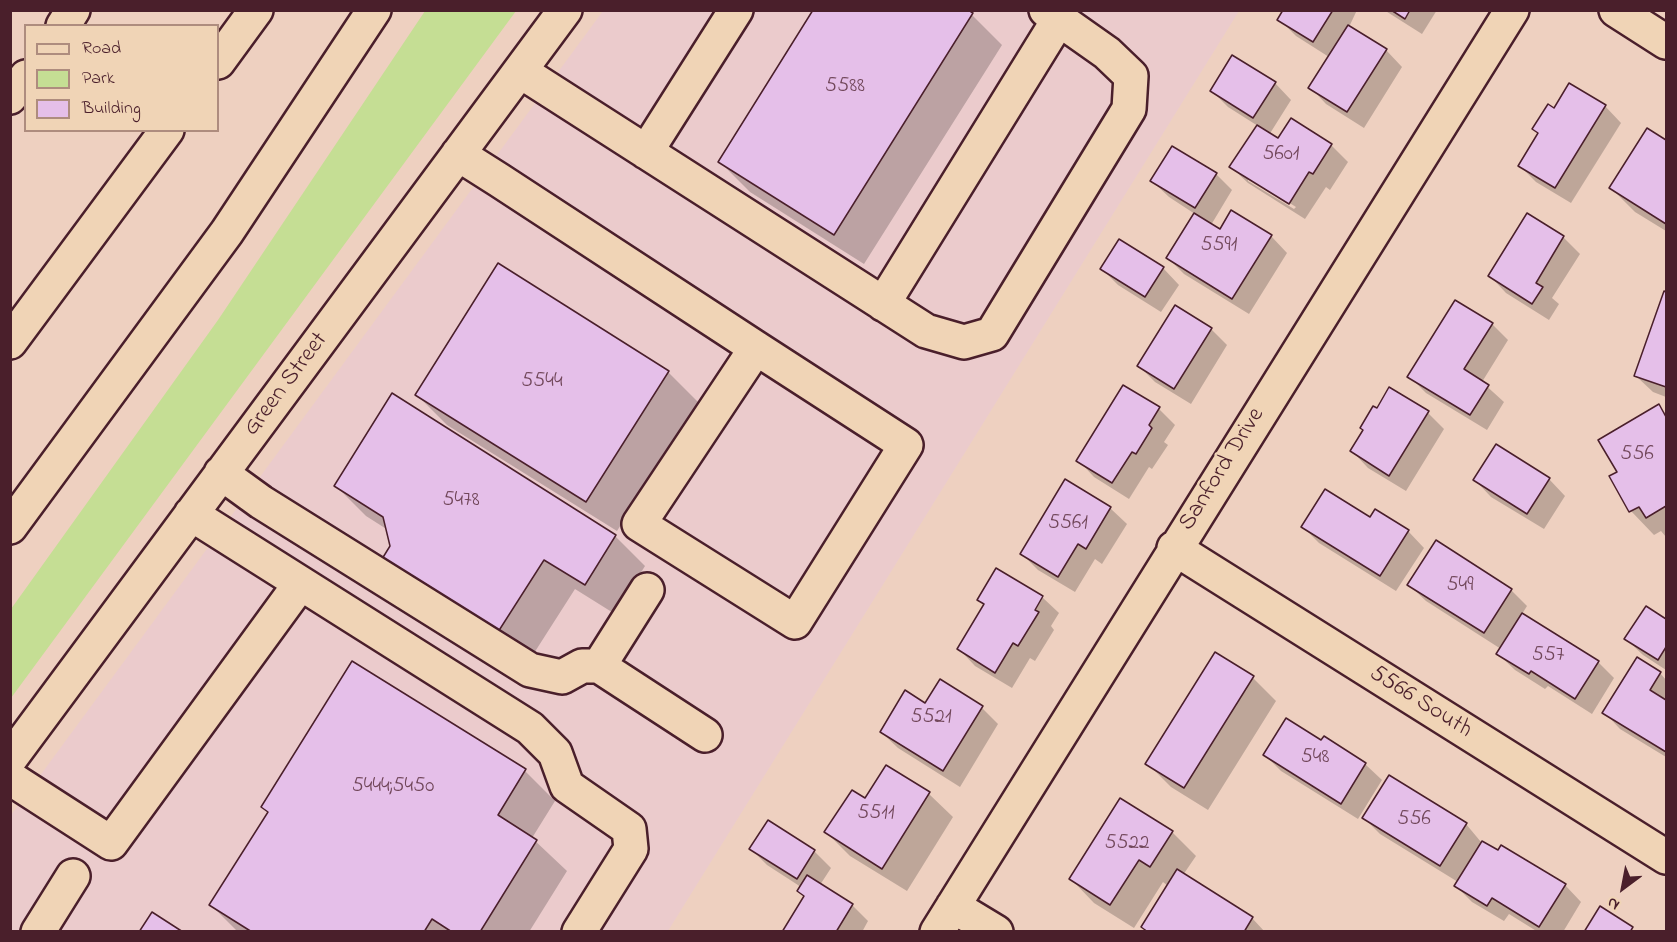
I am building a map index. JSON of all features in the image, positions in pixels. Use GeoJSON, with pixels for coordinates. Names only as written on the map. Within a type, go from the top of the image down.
{"type":"FeatureCollection","features":[{"type":"Feature","properties":{"kind":"main road"},"geometry":{"type":"LineString","coordinates":[[64,24],[74,10]]}},
{"type":"Feature","properties":{"kind":"main road"},"geometry":{"type":"LineString","coordinates":[[219,61],[256,10]]}},
{"type":"Feature","properties":{"kind":"main road"},"geometry":{"type":"LineString","coordinates":[[10,527],[227,232],[374,10]]}},
{"type":"Feature","properties":{"kind":"main road","name":"Green Street"},"geometry":{"type":"LineString","coordinates":[[10,759],[565,10]]}},
{"type":"Feature","properties":{"kind":"main road"},"geometry":{"type":"LineString","coordinates":[[646,152],[736,10]]}},
{"type":"Feature","properties":{"kind":"main road","name":"Sanford Drive"},"geometry":{"type":"LineString","coordinates":[[945,919],[1174,548],[1512,10]]}},
{"type":"Feature","properties":{"kind":"main road"},"geometry":{"type":"LineString","coordinates":[[1616,10],[1666,42]]}},
{"type":"Feature","properties":{"kind":"main road"},"geometry":{"type":"LineString","coordinates":[[520,71],[926,332],[964,342],[992,334],[1129,109],[1131,76],[1107,53],[1053,15],[883,304]]}},
{"type":"Feature","properties":{"kind":"main road"},"geometry":{"type":"LineString","coordinates":[[10,97],[24,80]]}},
{"type":"Feature","properties":{"kind":"main road"},"geometry":{"type":"LineString","coordinates":[[10,342],[166,132]]}},
{"type":"Feature","properties":{"kind":"main road"},"geometry":{"type":"LineString","coordinates":[[458,154],[906,445],[795,622],[639,524],[756,348]]}},
{"type":"Feature","properties":{"kind":"main road"},"geometry":{"type":"LineString","coordinates":[[221,473],[261,502],[530,670],[562,677],[582,666],[600,666],[705,735]]}},
{"type":"Feature","properties":{"kind":"main road"},"geometry":{"type":"LineString","coordinates":[[191,514],[531,728],[555,753],[567,786],[629,829],[631,849],[579,932]]}},
{"type":"Feature","properties":{"kind":"main road","name":"5566 South"},"geometry":{"type":"LineString","coordinates":[[1174,548],[1666,857]]}},
{"type":"Feature","properties":{"kind":"main road"},"geometry":{"type":"LineString","coordinates":[[10,778],[111,843],[300,584]]}},
{"type":"Feature","properties":{"kind":"main road"},"geometry":{"type":"LineString","coordinates":[[600,666],[647,590]]}},
{"type":"Feature","properties":{"kind":"main road"},"geometry":{"type":"LineString","coordinates":[[38,932],[73,876]]}},
{"type":"Feature","properties":{"kind":"main road"},"geometry":{"type":"LineString","coordinates":[[945,919],[996,932]]}},
{"type":"Feature","properties":{"kind":"shaded area"},"geometry":{"type":"Polygon","coordinates":[[[603,11],[1239,11],[668,931],[11,932],[11,815],[603,11]]]}},
{"type":"Feature","properties":{"kind":"green space"},"geometry":{"type":"Polygon","coordinates":[[[425,11],[516,11],[11,698],[11,609],[218,320],[425,11]]]}},
{"type":"Feature","properties":{"kind":"building"},"geometry":{"type":"Polygon","coordinates":[[[813,10],[968,10],[973,13],[834,235],[718,162],[813,10]]]}},
{"type":"Feature","properties":{"kind":"building"},"geometry":{"type":"Polygon","coordinates":[[[1283,10],[1333,10],[1313,42],[1277,20],[1283,10]]]}},
{"type":"Feature","properties":{"kind":"building"},"geometry":{"type":"Polygon","coordinates":[[[1391,10],[1410,10],[1405,19],[1391,10]]]}},
{"type":"Feature","properties":{"kind":"building"},"geometry":{"type":"Polygon","coordinates":[[[1348,25],[1387,49],[1347,112],[1308,88],[1348,25]]]}},
{"type":"Feature","properties":{"kind":"building"},"geometry":{"type":"Polygon","coordinates":[[[1232,55],[1276,82],[1253,118],[1210,91],[1232,55]]]}},
{"type":"Feature","properties":{"kind":"building"},"geometry":{"type":"Polygon","coordinates":[[[1569,83],[1606,105],[1555,188],[1518,166],[1538,133],[1532,129],[1548,104],[1554,108],[1569,83]]]}},
{"type":"Feature","properties":{"kind":"building"},"geometry":{"type":"Polygon","coordinates":[[[1291,118],[1332,144],[1313,174],[1309,172],[1289,204],[1229,167],[1257,125],[1278,138],[1291,118]]]}},
{"type":"Feature","properties":{"kind":"building"},"geometry":{"type":"Polygon","coordinates":[[[1647,128],[1666,140],[1666,224],[1609,188],[1647,128]]]}},
{"type":"Feature","properties":{"kind":"building"},"geometry":{"type":"Polygon","coordinates":[[[1172,146],[1217,173],[1195,208],[1150,181],[1172,146]]]}},
{"type":"Feature","properties":{"kind":"building"},"geometry":{"type":"Polygon","coordinates":[[[1231,210],[1272,235],[1232,299],[1166,258],[1194,213],[1220,229],[1231,210]]]}},
{"type":"Feature","properties":{"kind":"building"},"geometry":{"type":"Polygon","coordinates":[[[1527,213],[1564,236],[1536,283],[1543,287],[1532,304],[1488,276],[1527,213]]]}},
{"type":"Feature","properties":{"kind":"building"},"geometry":{"type":"Polygon","coordinates":[[[1119,239],[1164,267],[1145,297],[1100,269],[1119,239]]]}},
{"type":"Feature","properties":{"kind":"building"},"geometry":{"type":"Polygon","coordinates":[[[498,263],[669,371],[586,502],[415,395],[498,263]]]}},
{"type":"Feature","properties":{"kind":"building"},"geometry":{"type":"Polygon","coordinates":[[[1664,291],[1666,292],[1666,387],[1634,376],[1664,291]]]}},
{"type":"Feature","properties":{"kind":"building"},"geometry":{"type":"Polygon","coordinates":[[[1455,300],[1493,323],[1464,369],[1489,385],[1470,415],[1407,377],[1455,300]]]}},
{"type":"Feature","properties":{"kind":"building"},"geometry":{"type":"Polygon","coordinates":[[[1175,305],[1212,328],[1174,389],[1137,366],[1175,305]]]}},
{"type":"Feature","properties":{"kind":"building"},"geometry":{"type":"Polygon","coordinates":[[[1123,385],[1160,407],[1149,425],[1152,428],[1136,454],[1132,452],[1112,483],[1076,461],[1123,385]]]}},
{"type":"Feature","properties":{"kind":"building"},"geometry":{"type":"Polygon","coordinates":[[[1389,387],[1429,411],[1389,476],[1350,451],[1363,430],[1360,428],[1373,406],[1377,408],[1389,387]]]}},
{"type":"Feature","properties":{"kind":"building"},"geometry":{"type":"Polygon","coordinates":[[[392,393],[616,535],[585,585],[544,560],[498,632],[382,559],[390,546],[383,517],[334,486],[392,393]]]}},
{"type":"Feature","properties":{"kind":"building"},"geometry":{"type":"Polygon","coordinates":[[[1659,404],[1666,417],[1666,506],[1646,518],[1639,507],[1629,512],[1609,476],[1617,472],[1598,440],[1659,404]]]}},
{"type":"Feature","properties":{"kind":"building"},"geometry":{"type":"Polygon","coordinates":[[[1496,444],[1550,478],[1527,514],[1473,480],[1496,444]]]}},
{"type":"Feature","properties":{"kind":"building"},"geometry":{"type":"Polygon","coordinates":[[[1065,479],[1111,507],[1086,549],[1078,544],[1058,577],[1020,554],[1065,479]]]}},
{"type":"Feature","properties":{"kind":"building"},"geometry":{"type":"Polygon","coordinates":[[[1325,489],[1370,517],[1375,509],[1409,530],[1380,576],[1301,527],[1325,489]]]}},
{"type":"Feature","properties":{"kind":"building"},"geometry":{"type":"Polygon","coordinates":[[[1436,540],[1512,589],[1484,633],[1407,585],[1436,540]]]}},
{"type":"Feature","properties":{"kind":"building"},"geometry":{"type":"Polygon","coordinates":[[[996,568],[1043,596],[1035,610],[1039,612],[1018,646],[1013,643],[995,673],[957,649],[984,604],[977,600],[996,568]]]}},
{"type":"Feature","properties":{"kind":"building"},"geometry":{"type":"Polygon","coordinates":[[[1646,606],[1666,619],[1666,647],[1658,660],[1624,639],[1646,606]]]}},
{"type":"Feature","properties":{"kind":"building"},"geometry":{"type":"Polygon","coordinates":[[[1522,613],[1599,661],[1575,699],[1531,671],[1529,674],[1496,654],[1522,613]]]}},
{"type":"Feature","properties":{"kind":"building"},"geometry":{"type":"Polygon","coordinates":[[[1215,652],[1254,676],[1184,788],[1145,764],[1215,652]]]}},
{"type":"Feature","properties":{"kind":"building"},"geometry":{"type":"Polygon","coordinates":[[[1637,657],[1661,672],[1650,690],[1666,700],[1666,752],[1602,713],[1637,657]]]}},
{"type":"Feature","properties":{"kind":"building"},"geometry":{"type":"Polygon","coordinates":[[[352,661],[526,769],[498,815],[537,840],[480,932],[452,932],[432,919],[424,932],[252,932],[209,905],[268,812],[261,807],[352,661]]]}},
{"type":"Feature","properties":{"kind":"building"},"geometry":{"type":"Polygon","coordinates":[[[940,679],[983,706],[943,771],[880,732],[905,690],[925,703],[940,679]]]}},
{"type":"Feature","properties":{"kind":"building"},"geometry":{"type":"Polygon","coordinates":[[[1286,718],[1321,740],[1324,736],[1366,763],[1341,804],[1263,755],[1286,718]]]}},
{"type":"Feature","properties":{"kind":"building"},"geometry":{"type":"Polygon","coordinates":[[[886,765],[930,792],[882,869],[824,832],[852,790],[865,798],[886,765]]]}},
{"type":"Feature","properties":{"kind":"building"},"geometry":{"type":"Polygon","coordinates":[[[1389,775],[1467,823],[1440,866],[1362,818],[1389,775]]]}},
{"type":"Feature","properties":{"kind":"building"},"geometry":{"type":"Polygon","coordinates":[[[1120,798],[1173,831],[1150,867],[1139,860],[1110,905],[1069,879],[1120,798]]]}},
{"type":"Feature","properties":{"kind":"building"},"geometry":{"type":"Polygon","coordinates":[[[768,820],[815,850],[797,879],[749,849],[768,820]]]}},
{"type":"Feature","properties":{"kind":"building"},"geometry":{"type":"Polygon","coordinates":[[[1482,841],[1498,850],[1501,845],[1566,884],[1539,927],[1492,898],[1487,906],[1454,886],[1482,841]]]}},
{"type":"Feature","properties":{"kind":"building"},"geometry":{"type":"Polygon","coordinates":[[[1177,869],[1253,917],[1244,932],[1148,932],[1141,927],[1177,869]]]}},
{"type":"Feature","properties":{"kind":"building"},"geometry":{"type":"Polygon","coordinates":[[[807,875],[853,904],[836,932],[782,932],[804,896],[797,891],[807,875]]]}},
{"type":"Feature","properties":{"kind":"building"},"geometry":{"type":"Polygon","coordinates":[[[1600,906],[1633,927],[1630,932],[1584,932],[1600,906]]]}},
{"type":"Feature","properties":{"kind":"building"},"geometry":{"type":"Polygon","coordinates":[[[152,912],[183,932],[139,932],[152,912]]]}}]}
